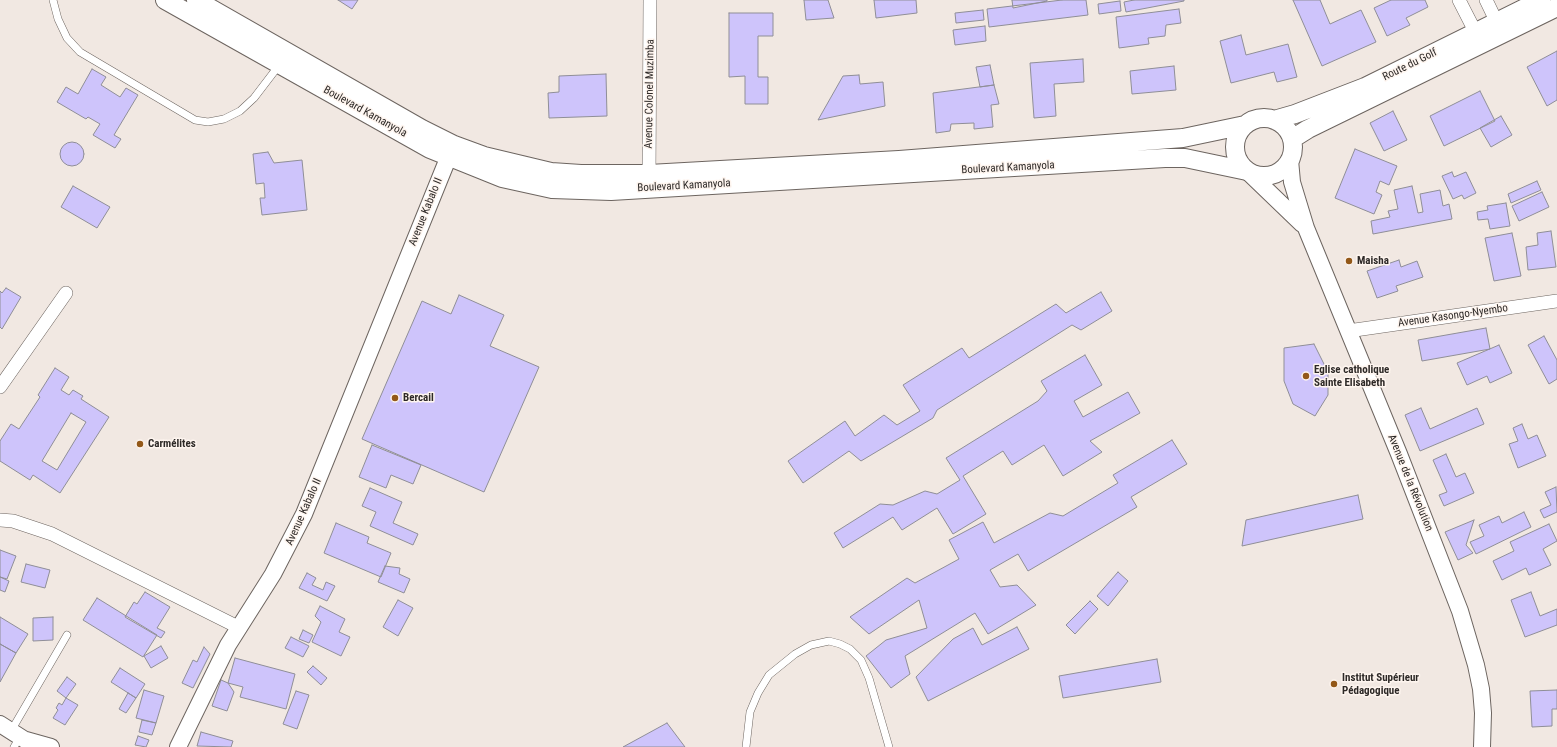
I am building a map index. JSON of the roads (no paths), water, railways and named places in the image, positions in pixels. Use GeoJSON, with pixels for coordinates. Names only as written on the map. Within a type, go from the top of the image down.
{"type":"FeatureCollection","features":[{"type":"Feature","properties":{"kind":"main road","name":"Boulevard Kamanyola"},"geometry":{"type":"LineString","coordinates":[[165,0],[284,59],[451,151],[484,156],[551,172],[649,181],[968,162],[1185,158],[1248,172]]}},
{"type":"Feature","properties":{"kind":"main road","name":"Boulevard Kamanyola"},"geometry":{"type":"LineString","coordinates":[[196,0],[284,59]]}},
{"type":"Feature","properties":{"kind":"main road","name":"Route du Golf"},"geometry":{"type":"LineString","coordinates":[[1274,120],[1295,114],[1365,87],[1479,38],[1500,28],[1541,0]]}},
{"type":"Feature","properties":{"kind":"main road"},"geometry":{"type":"LineString","coordinates":[[1500,28],[1557,7]]}},
{"type":"Feature","properties":{"kind":"main road"},"geometry":{"type":"LineString","coordinates":[[1292,139],[1479,38]]}},
{"type":"Feature","properties":{"kind":"main road"},"geometry":{"type":"LineString","coordinates":[[1259,118],[1274,120],[1287,129],[1292,139],[1292,154],[1290,160],[1282,170],[1270,176],[1262,176],[1248,172],[1239,162],[1235,152],[1238,134],[1245,125],[1259,118]]}},
{"type":"Feature","properties":{"kind":"main road","name":"Boulevard Kamanyola"},"geometry":{"type":"LineString","coordinates":[[968,162],[1183,138],[1245,125]]}},
{"type":"Feature","properties":{"kind":"street","name":"Avenue Colonel Muzimba"},"geometry":{"type":"LineString","coordinates":[[649,181],[650,0]]}},
{"type":"Feature","properties":{"kind":"street"},"geometry":{"type":"LineString","coordinates":[[1459,0],[1479,38]]}},
{"type":"Feature","properties":{"kind":"street"},"geometry":{"type":"LineString","coordinates":[[1486,0],[1500,28]]}},
{"type":"Feature","properties":{"kind":"street","name":"Avenue Kabalo II"},"geometry":{"type":"LineString","coordinates":[[178,747],[228,645],[273,574],[304,514],[451,151]]}},
{"type":"Feature","properties":{"kind":"street"},"geometry":{"type":"LineString","coordinates":[[1290,160],[1292,182],[1306,228]]}},
{"type":"Feature","properties":{"kind":"street"},"geometry":{"type":"LineString","coordinates":[[1248,172],[1295,215],[1306,228]]}},
{"type":"Feature","properties":{"kind":"street","name":"Avenue de la Révolution"},"geometry":{"type":"LineString","coordinates":[[1306,228],[1399,454],[1460,611],[1476,665],[1481,689],[1483,713],[1482,747]]}},
{"type":"Feature","properties":{"kind":"street"},"geometry":{"type":"LineString","coordinates":[[0,387],[66,293]]}},
{"type":"Feature","properties":{"kind":"street","name":"Avenue Kasongo-Nyembo"},"geometry":{"type":"LineString","coordinates":[[1348,331],[1557,301]]}},
{"type":"Feature","properties":{"kind":"street"},"geometry":{"type":"LineString","coordinates":[[0,520],[52,534],[240,628]]}},
{"type":"Feature","properties":{"kind":"street"},"geometry":{"type":"LineString","coordinates":[[17,738],[51,747]]}},
{"type":"Feature","properties":{"kind":"lane"},"geometry":{"type":"LineString","coordinates":[[53,0],[58,19],[67,38],[80,52],[195,120],[208,122],[224,119],[240,111],[254,98],[284,59]]}},
{"type":"Feature","properties":{"kind":"lane"},"geometry":{"type":"LineString","coordinates":[[17,738],[67,635]]}},
{"type":"Feature","properties":{"kind":"lane"},"geometry":{"type":"LineString","coordinates":[[746,747],[750,712],[758,693],[769,675],[795,654],[811,645],[829,641],[850,649],[861,660],[869,678],[889,747]]}},
{"type":"Feature","properties":{"kind":"place","name":"Maisha"},"geometry":{"type":"Point","coordinates":[1349,261]}},
{"type":"Feature","properties":{"kind":"place","name":"Eglise catholique Sainte Elisabeth"},"geometry":{"type":"Point","coordinates":[1306,376]}},
{"type":"Feature","properties":{"kind":"place","name":"Bercail"},"geometry":{"type":"Point","coordinates":[395,398]}},
{"type":"Feature","properties":{"kind":"place","name":"Carmélites"},"geometry":{"type":"Point","coordinates":[140,444]}},
{"type":"Feature","properties":{"kind":"place","name":"Institut Supérieur Pédagogique"},"geometry":{"type":"Point","coordinates":[1334,684]}}]}
